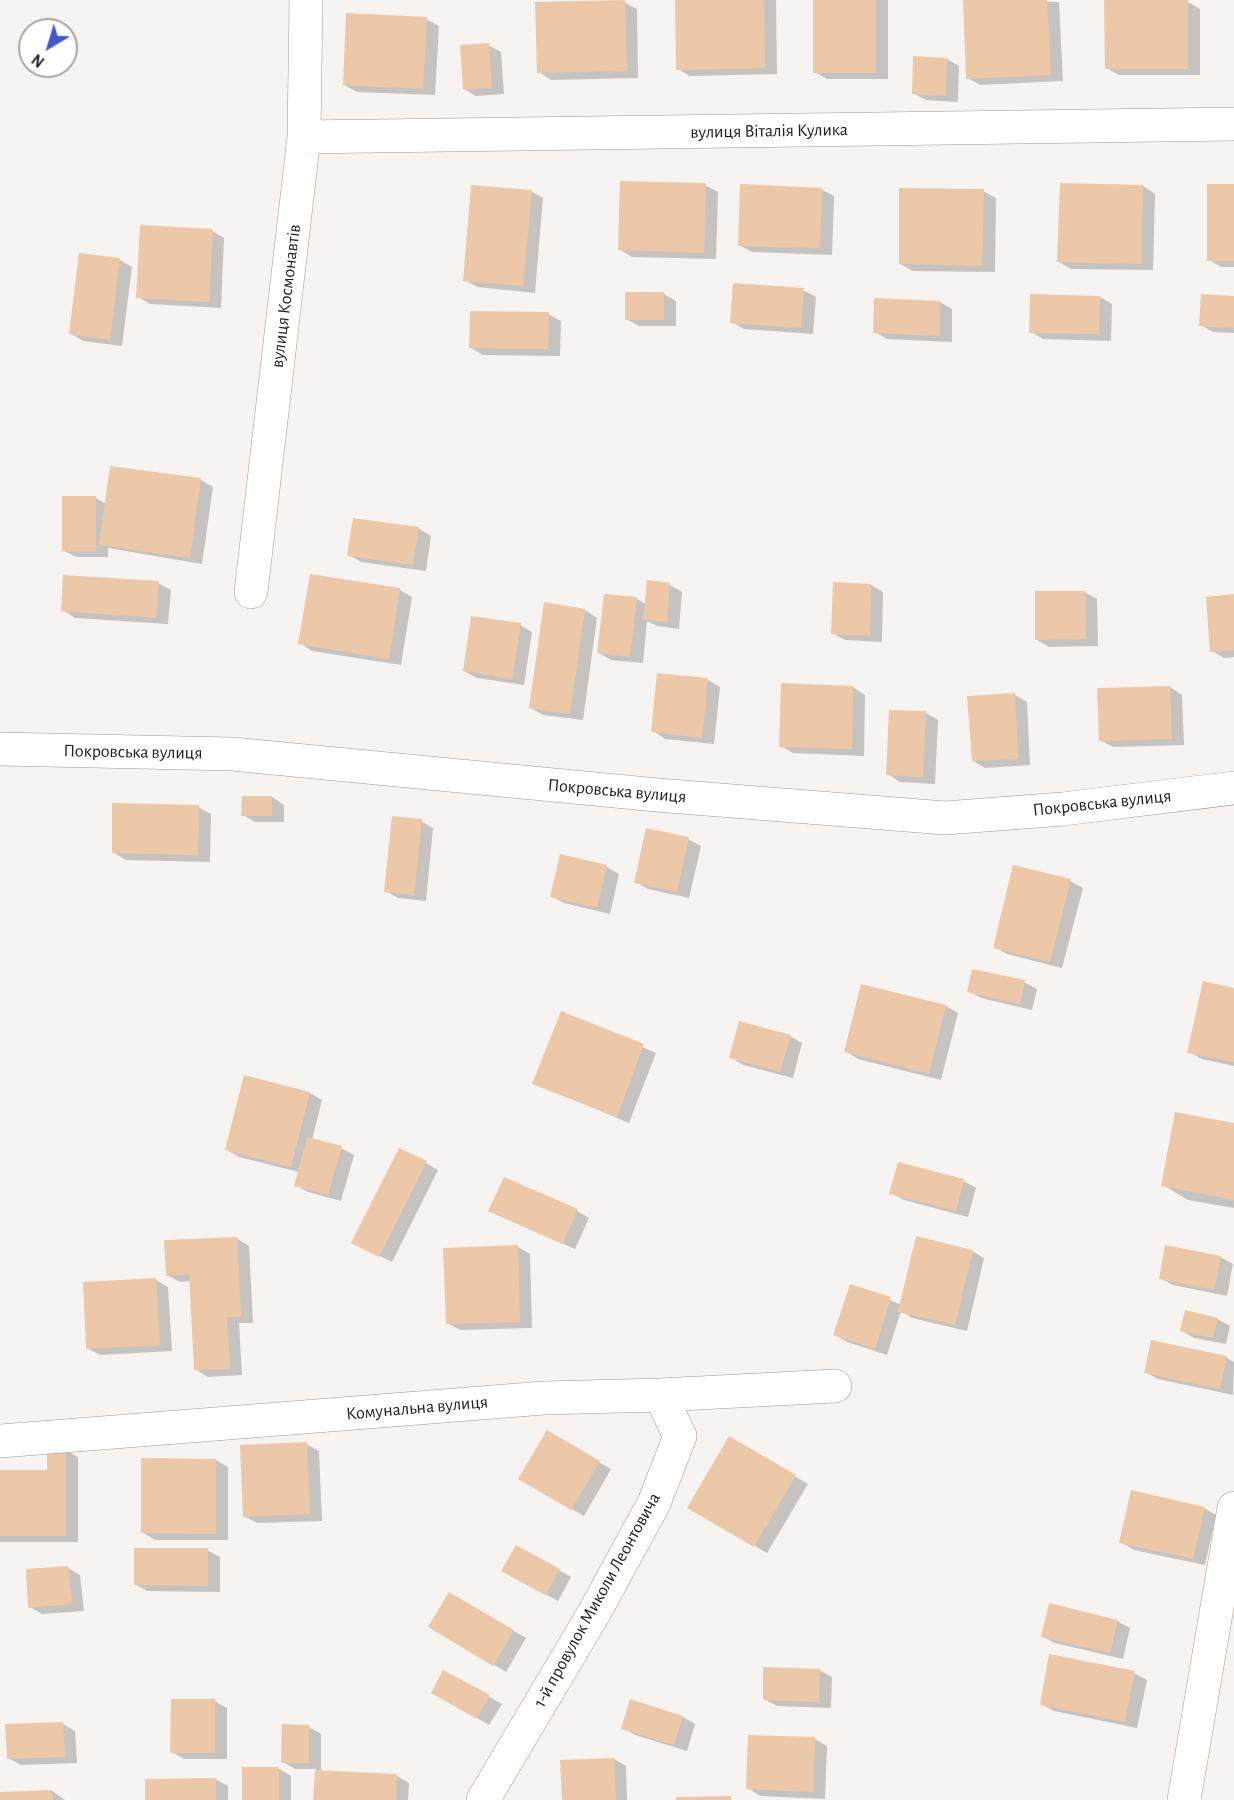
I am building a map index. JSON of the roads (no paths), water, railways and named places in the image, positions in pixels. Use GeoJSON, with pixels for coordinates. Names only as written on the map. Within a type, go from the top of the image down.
{"type":"FeatureCollection","features":[{"type":"Feature","properties":{"kind":"street","name":"вулиця Космонавтів"},"geometry":{"type":"LineString","coordinates":[[251,592],[304,137],[306,0]]}},
{"type":"Feature","properties":{"kind":"street","name":"вулиця Віталія Кулика"},"geometry":{"type":"LineString","coordinates":[[304,137],[1234,124]]}},
{"type":"Feature","properties":{"kind":"street","name":"Покровська вулиця"},"geometry":{"type":"LineString","coordinates":[[0,749],[232,754],[657,795],[945,818],[1063,809],[1234,788]]}},
{"type":"Feature","properties":{"kind":"street","name":"Комунальна вулиця"},"geometry":{"type":"LineString","coordinates":[[0,1441],[544,1398],[835,1386]]}},
{"type":"Feature","properties":{"kind":"street","name":"1-й провулок Миколи Леонтовича"},"geometry":{"type":"LineString","coordinates":[[483,1800],[594,1613],[654,1503],[680,1436],[660,1395]]}},
{"type":"Feature","properties":{"kind":"street"},"geometry":{"type":"LineString","coordinates":[[1184,1800],[1234,1508]]}}]}
